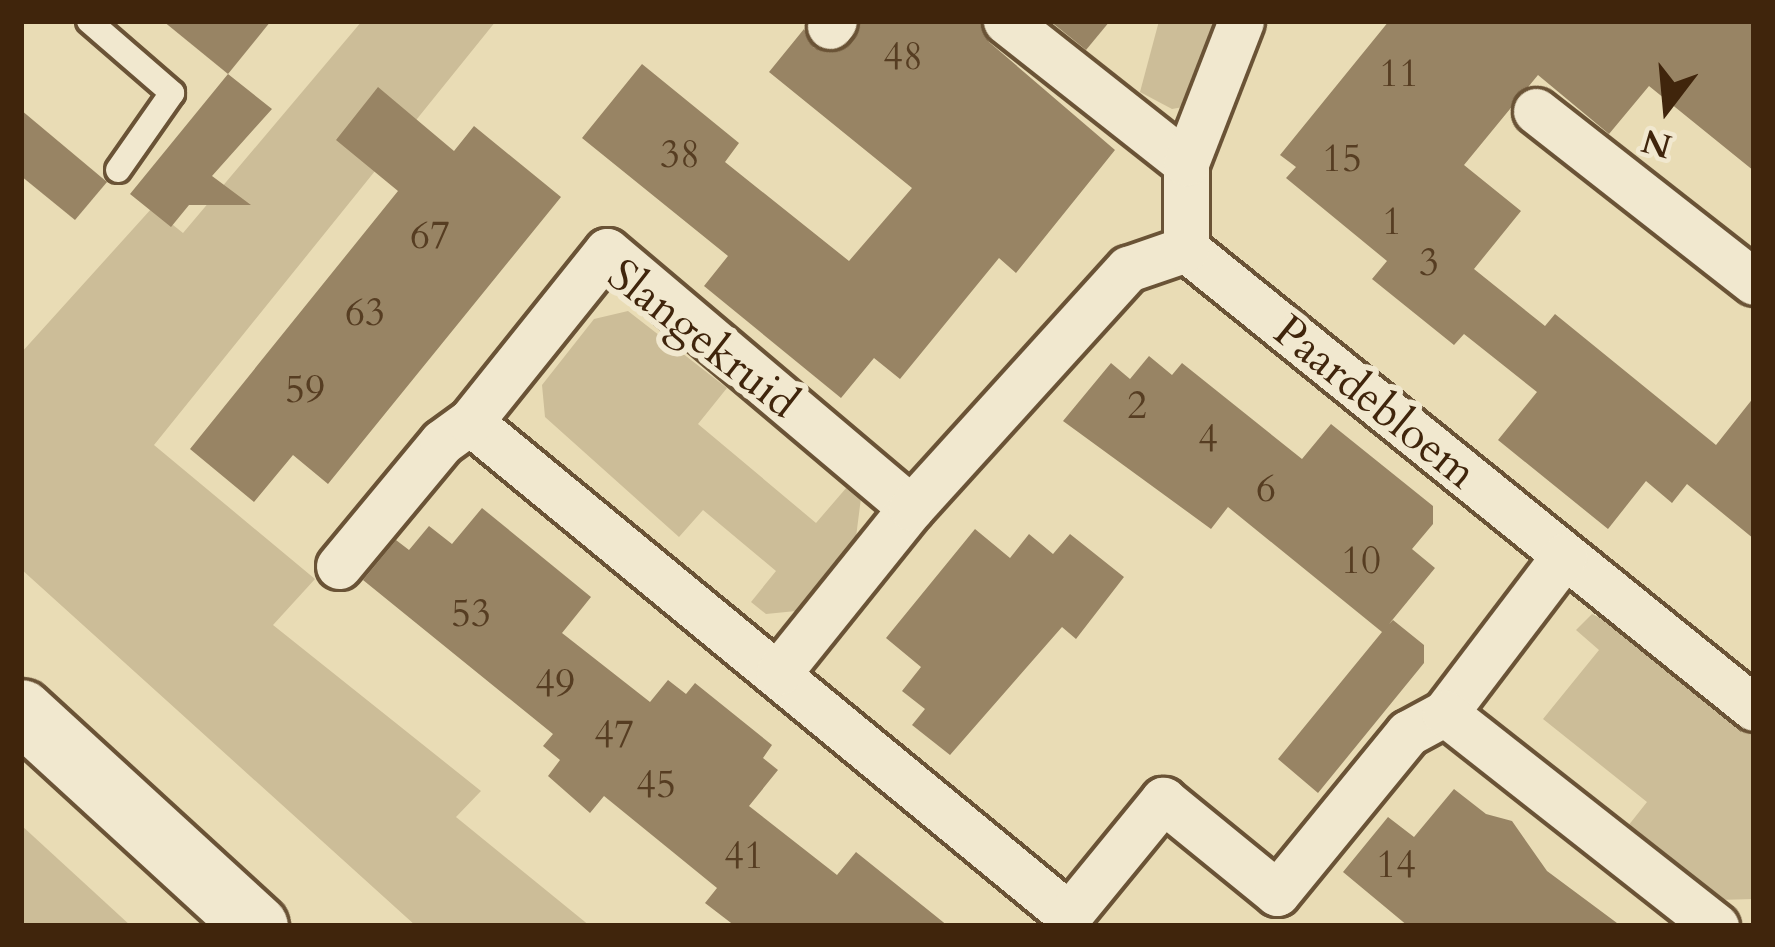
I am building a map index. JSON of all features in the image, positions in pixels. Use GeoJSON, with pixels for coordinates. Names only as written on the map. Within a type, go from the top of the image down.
{"type":"FeatureCollection","features":[{"type":"Feature","properties":{"kind":"street"},"geometry":{"type":"LineString","coordinates":[[1006,21],[1186,163]]}},
{"type":"Feature","properties":{"kind":"street"},"geometry":{"type":"LineString","coordinates":[[779,672],[911,508],[1128,269],[1186,249],[1186,163],[1241,21]]}},
{"type":"Feature","properties":{"kind":"street"},"geometry":{"type":"LineString","coordinates":[[1536,111],[1754,283]]}},
{"type":"Feature","properties":{"kind":"street","name":"Paardebloem"},"geometry":{"type":"LineString","coordinates":[[1186,249],[1754,709]]}},
{"type":"Feature","properties":{"kind":"street","name":"Slangekruid"},"geometry":{"type":"LineString","coordinates":[[339,566],[442,442],[470,422],[607,251],[911,508]]}},
{"type":"Feature","properties":{"kind":"street"},"geometry":{"type":"LineString","coordinates":[[470,422],[779,672],[1065,921],[1163,800],[1276,893],[1408,733],[1445,713],[1564,556]]}},
{"type":"Feature","properties":{"kind":"street"},"geometry":{"type":"LineString","coordinates":[[21,711],[256,926]]}},
{"type":"Feature","properties":{"kind":"street"},"geometry":{"type":"LineString","coordinates":[[1445,713],[1716,926]]}},
{"type":"Feature","properties":{"kind":"lane"},"geometry":{"type":"LineString","coordinates":[[89,21],[172,93],[118,170]]}},
{"type":"Feature","properties":{"kind":"shaded area"},"geometry":{"type":"Polygon","coordinates":[[[362,21],[496,21],[154,445],[315,579],[273,625],[481,791],[456,817],[590,926],[416,926],[21,569],[21,353],[152,208],[183,233],[362,21]]]}},
{"type":"Feature","properties":{"kind":"shaded area"},"geometry":{"type":"Polygon","coordinates":[[[1159,21],[1223,21],[1189,106],[1172,109],[1140,92],[1159,21]]]}},
{"type":"Feature","properties":{"kind":"shaded area"},"geometry":{"type":"Polygon","coordinates":[[[628,311],[727,388],[698,424],[816,523],[847,487],[861,498],[855,545],[796,611],[766,614],[751,602],[776,571],[703,510],[679,537],[545,417],[542,385],[594,319],[628,311]]]}},
{"type":"Feature","properties":{"kind":"shaded area"},"geometry":{"type":"Polygon","coordinates":[[[1592,614],[1659,647],[1754,724],[1754,899],[1718,900],[1639,835],[1630,845],[1620,836],[1647,802],[1543,719],[1599,650],[1576,630],[1592,614]]]}},
{"type":"Feature","properties":{"kind":"shaded area"},"geometry":{"type":"Polygon","coordinates":[[[21,825],[131,926],[21,926],[21,825]]]}},
{"type":"Feature","properties":{"kind":"building"},"geometry":{"type":"Polygon","coordinates":[[[163,21],[271,21],[228,74],[163,21]]]}},
{"type":"Feature","properties":{"kind":"building"},"geometry":{"type":"Polygon","coordinates":[[[860,21],[980,21],[989,42],[1115,150],[1016,273],[999,258],[900,379],[874,358],[841,398],[704,286],[728,256],[582,138],[642,64],[739,143],[725,162],[849,261],[912,188],[769,72],[804,29],[814,48],[839,51],[860,21]]]}},
{"type":"Feature","properties":{"kind":"building"},"geometry":{"type":"Polygon","coordinates":[[[1050,21],[1110,21],[1086,50],[1050,21]]]}},
{"type":"Feature","properties":{"kind":"building"},"geometry":{"type":"Polygon","coordinates":[[[1389,21],[1754,21],[1754,171],[1649,86],[1609,134],[1538,75],[1464,165],[1521,211],[1474,269],[1545,326],[1555,314],[1716,445],[1754,397],[1754,539],[1687,484],[1672,503],[1646,481],[1608,529],[1498,440],[1537,392],[1464,334],[1454,345],[1372,279],[1387,261],[1286,178],[1296,167],[1280,155],[1389,21]]]}},
{"type":"Feature","properties":{"kind":"building"},"geometry":{"type":"Polygon","coordinates":[[[228,74],[272,109],[212,176],[251,205],[189,205],[171,227],[130,194],[228,74]]]}},
{"type":"Feature","properties":{"kind":"building"},"geometry":{"type":"Polygon","coordinates":[[[378,87],[454,151],[474,126],[561,197],[328,484],[293,455],[254,502],[190,449],[398,191],[336,140],[378,87]]]}},
{"type":"Feature","properties":{"kind":"building"},"geometry":{"type":"Polygon","coordinates":[[[21,110],[107,182],[75,220],[21,176],[21,110]]]}},
{"type":"Feature","properties":{"kind":"building"},"geometry":{"type":"Polygon","coordinates":[[[1149,356],[1172,375],[1182,363],[1302,459],[1331,424],[1433,506],[1433,524],[1412,549],[1435,568],[1389,624],[1393,620],[1424,645],[1424,663],[1318,793],[1278,759],[1382,632],[1228,507],[1211,529],[1063,421],[1111,363],[1130,379],[1149,356]]]}},
{"type":"Feature","properties":{"kind":"building"},"geometry":{"type":"Polygon","coordinates":[[[482,508],[591,597],[562,633],[650,702],[668,680],[686,694],[695,683],[772,745],[763,758],[778,770],[749,806],[837,875],[856,852],[948,926],[735,926],[705,903],[717,888],[604,796],[590,813],[548,776],[560,760],[543,746],[553,734],[363,580],[396,540],[409,550],[429,526],[452,544],[482,508]]]}},
{"type":"Feature","properties":{"kind":"building"},"geometry":{"type":"Polygon","coordinates":[[[975,529],[1010,558],[1029,534],[1053,554],[1070,534],[1124,577],[1076,639],[1062,627],[950,755],[912,725],[925,709],[902,691],[921,667],[886,638],[975,529]]]}},
{"type":"Feature","properties":{"kind":"building"},"geometry":{"type":"Polygon","coordinates":[[[1454,789],[1486,814],[1512,821],[1547,871],[1621,926],[1408,926],[1343,872],[1388,817],[1414,837],[1454,789]]]}}]}
